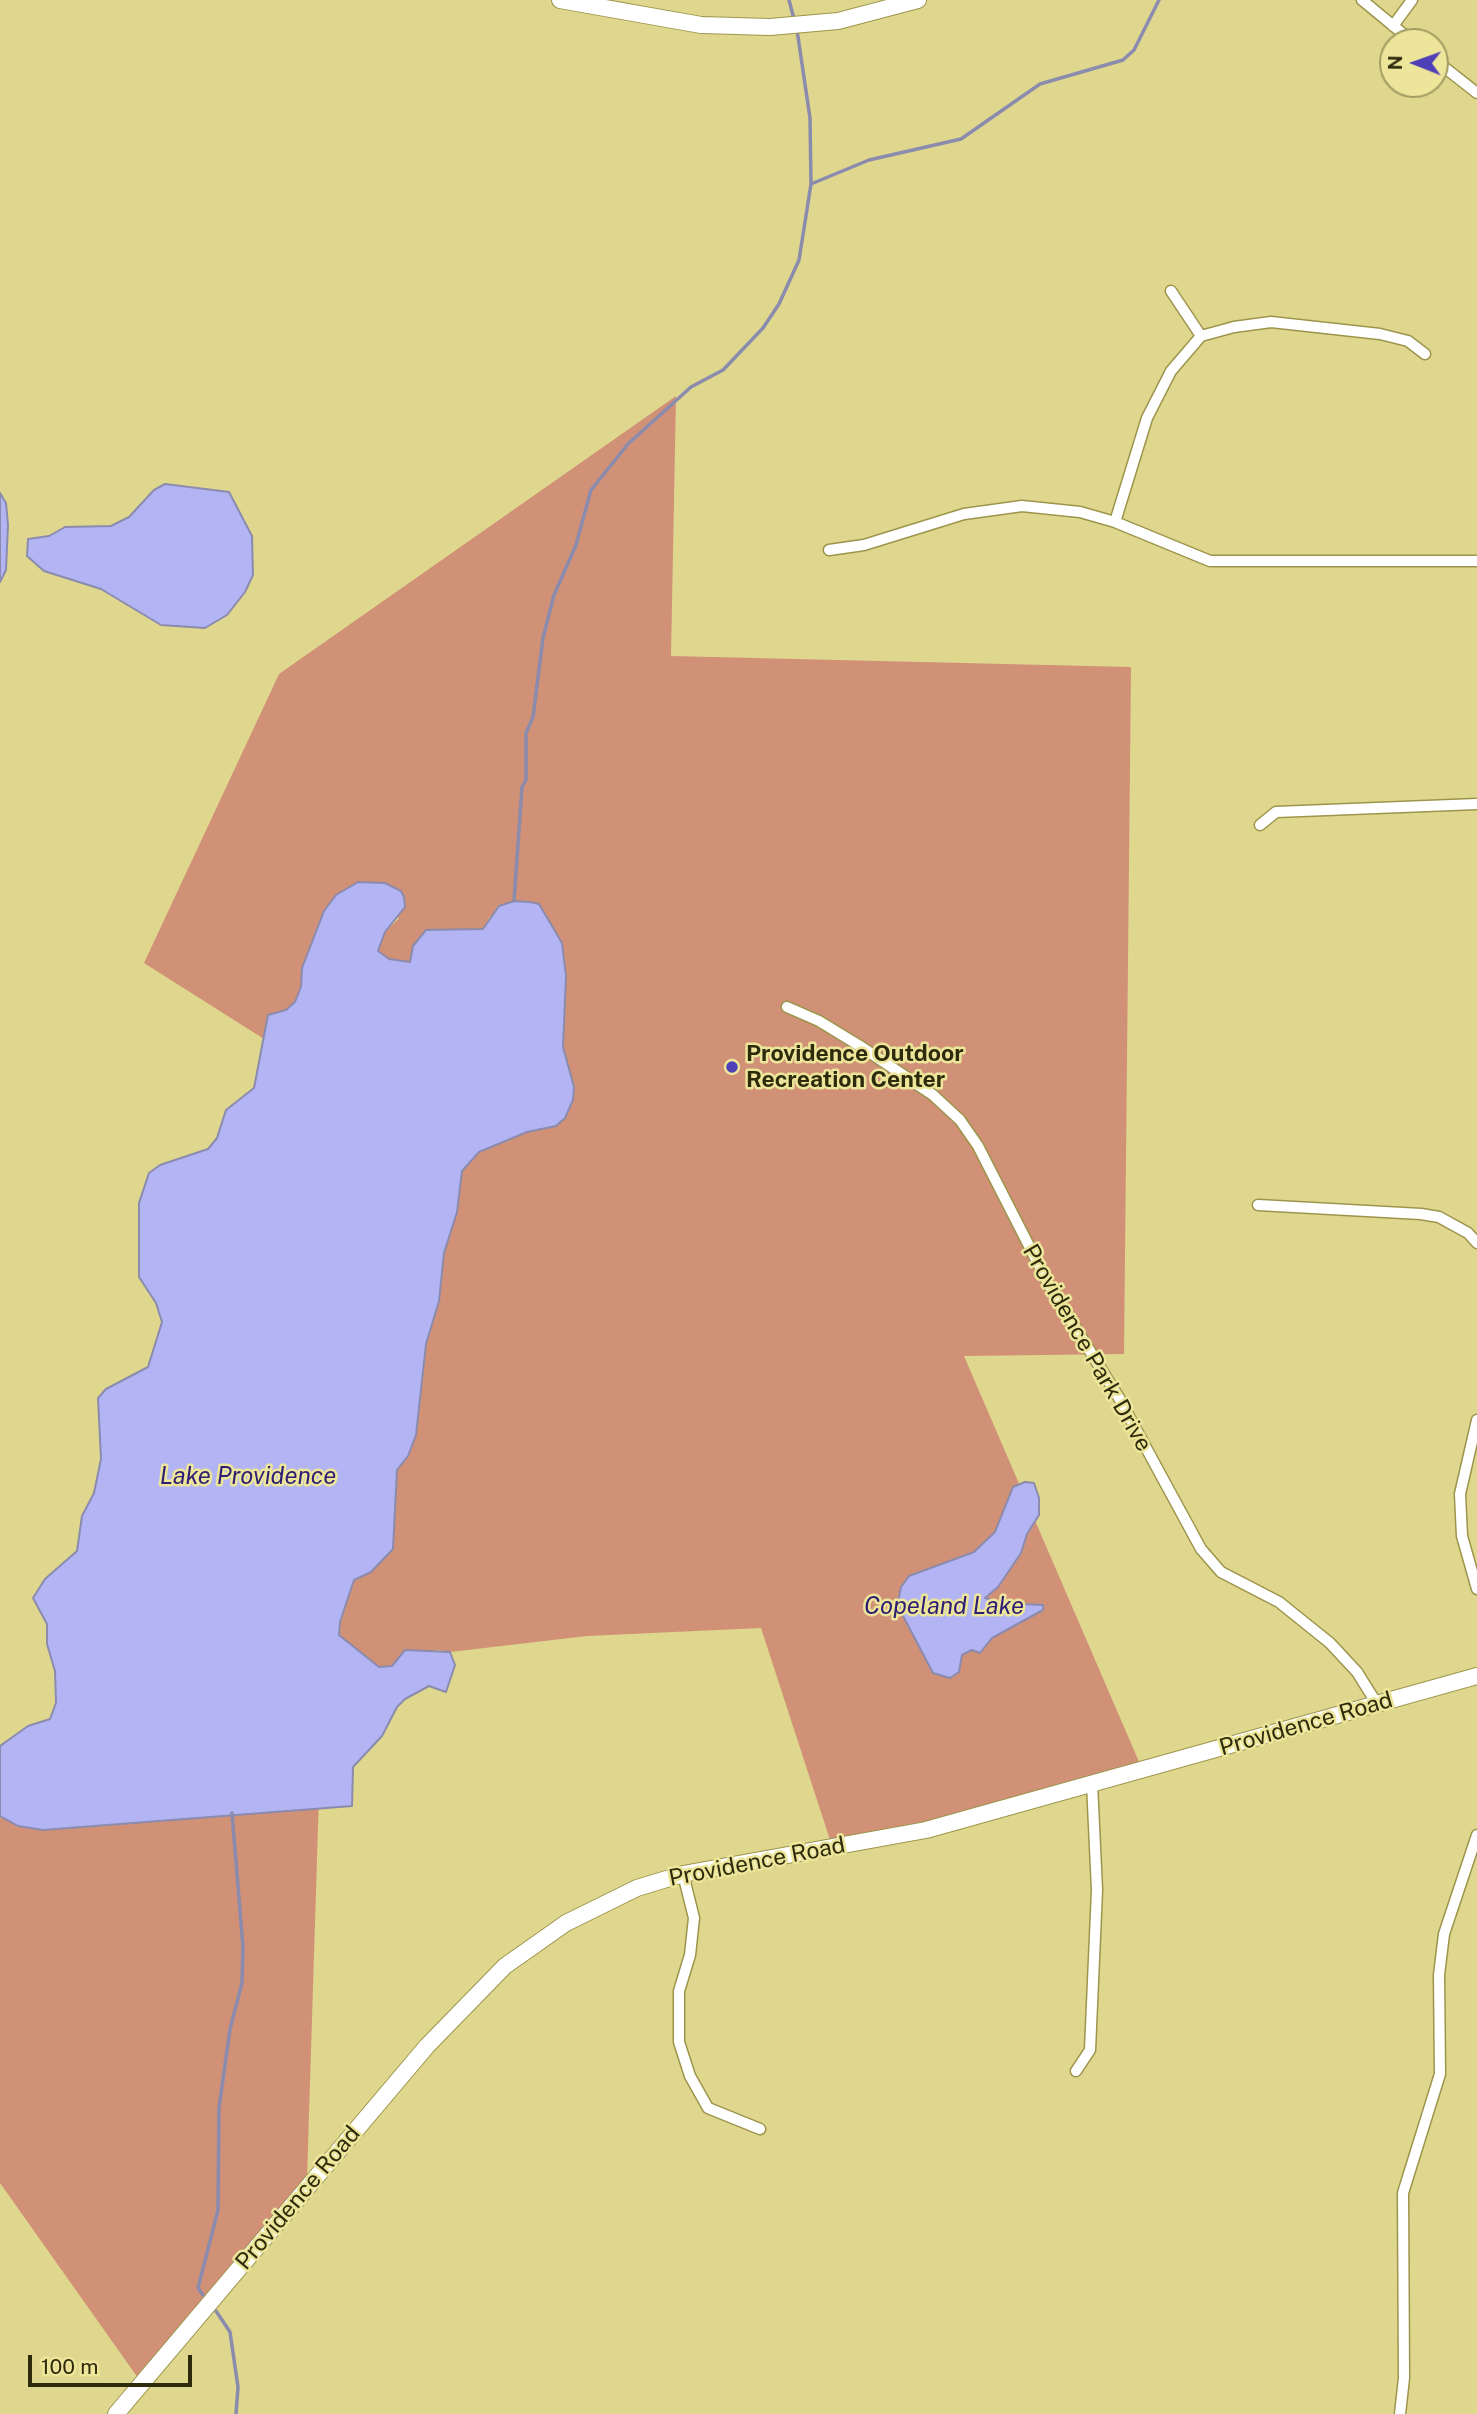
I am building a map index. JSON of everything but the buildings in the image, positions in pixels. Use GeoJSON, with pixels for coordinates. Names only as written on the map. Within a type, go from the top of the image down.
{"type":"FeatureCollection","features":[{"type":"Feature","properties":{"kind":"street"},"geometry":{"type":"LineString","coordinates":[[560,0],[701,25],[770,27],[838,21],[918,0]]}},
{"type":"Feature","properties":{"kind":"street"},"geometry":{"type":"LineString","coordinates":[[1362,0],[1396,28]]}},
{"type":"Feature","properties":{"kind":"street"},"geometry":{"type":"LineString","coordinates":[[1393,26],[1412,0]]}},
{"type":"Feature","properties":{"kind":"street"},"geometry":{"type":"LineString","coordinates":[[1449,71],[1477,93]]}},
{"type":"Feature","properties":{"kind":"street"},"geometry":{"type":"LineString","coordinates":[[1171,291],[1201,336]]}},
{"type":"Feature","properties":{"kind":"street"},"geometry":{"type":"LineString","coordinates":[[1115,523],[1147,418],[1171,371],[1201,336],[1271,323],[1380,334],[1408,341],[1425,354]]}},
{"type":"Feature","properties":{"kind":"street"},"geometry":{"type":"LineString","coordinates":[[829,550],[864,545],[964,514],[1022,506],[1080,512],[1210,561],[1477,561]]}},
{"type":"Feature","properties":{"kind":"street"},"geometry":{"type":"LineString","coordinates":[[1261,825],[1276,813],[1477,804]]}},
{"type":"Feature","properties":{"kind":"street","name":"Providence Park Drive"},"geometry":{"type":"LineString","coordinates":[[787,1007],[819,1021],[860,1046],[933,1095],[960,1120],[978,1146],[1049,1285],[1119,1398],[1201,1549],[1222,1572],[1279,1602],[1330,1643],[1357,1672],[1377,1704]]}},
{"type":"Feature","properties":{"kind":"street"},"geometry":{"type":"LineString","coordinates":[[1258,1205],[1439,1217],[1468,1233],[1477,1242]]}},
{"type":"Feature","properties":{"kind":"street"},"geometry":{"type":"LineString","coordinates":[[1477,1420],[1472,1457],[1460,1494],[1462,1536],[1477,1589]]}},
{"type":"Feature","properties":{"kind":"street","name":"Providence Road"},"geometry":{"type":"LineString","coordinates":[[116,2414],[427,2046],[482,1988],[532,1946],[566,1923],[636,1888],[683,1874],[926,1830],[1477,1676]]}},
{"type":"Feature","properties":{"kind":"street"},"geometry":{"type":"LineString","coordinates":[[1076,2071],[1090,2050],[1097,1890],[1093,1783]]}},
{"type":"Feature","properties":{"kind":"street"},"geometry":{"type":"LineString","coordinates":[[1399,2414],[1404,2378],[1403,2193],[1440,2074],[1438,1975],[1444,1934],[1477,1835]]}},
{"type":"Feature","properties":{"kind":"street"},"geometry":{"type":"LineString","coordinates":[[683,1874],[694,1918],[690,1955],[679,1992],[679,2042],[690,2076],[708,2108],[760,2129]]}},
{"type":"Feature","properties":{"kind":"shaded area"},"geometry":{"type":"Polygon","coordinates":[[[676,396],[671,656],[1131,667],[1124,1354],[964,1356],[1143,1771],[832,1846],[761,1628],[587,1636],[450,1652],[436,1650],[392,1666],[379,1667],[339,1635],[340,1622],[354,1580],[371,1572],[393,1549],[397,1470],[408,1456],[416,1435],[426,1344],[439,1301],[444,1253],[457,1212],[462,1171],[479,1152],[527,1132],[556,1126],[574,1087],[563,1047],[566,976],[562,943],[490,916],[484,929],[426,930],[410,962],[389,959],[378,951],[385,932],[399,918],[358,882],[336,895],[302,968],[301,987],[295,1002],[286,1010],[268,1015],[264,1039],[144,963],[279,674],[676,396]]]}},
{"type":"Feature","properties":{"kind":"shaded area"},"geometry":{"type":"Polygon","coordinates":[[[319,1795],[307,2178],[143,2385],[0,2183],[0,1818],[41,1821],[202,1817],[319,1795]]]}},
{"type":"Feature","properties":{"kind":"water"},"geometry":{"type":"Polygon","coordinates":[[[165,484],[229,492],[252,536],[253,575],[245,592],[227,615],[205,628],[161,625],[101,589],[44,571],[27,556],[28,539],[49,536],[65,527],[111,526],[129,517],[154,490],[165,484]]]}},
{"type":"Feature","properties":{"kind":"water"},"geometry":{"type":"Polygon","coordinates":[[[0,493],[6,503],[8,525],[6,570],[0,582],[0,493]]]}},
{"type":"Feature","properties":{"kind":"water","name":"Lake Providence"},"geometry":{"type":"Polygon","coordinates":[[[358,882],[385,883],[401,891],[404,897],[405,907],[385,932],[378,951],[389,959],[410,962],[413,946],[426,930],[483,929],[499,906],[514,901],[530,902],[539,904],[562,943],[566,976],[563,1047],[574,1087],[573,1100],[565,1118],[556,1126],[527,1132],[479,1152],[462,1171],[457,1212],[444,1253],[439,1301],[426,1344],[416,1435],[408,1456],[397,1470],[393,1549],[371,1572],[354,1580],[340,1622],[339,1635],[379,1667],[392,1666],[405,1650],[450,1652],[455,1665],[446,1692],[429,1686],[405,1699],[397,1707],[382,1736],[353,1767],[352,1806],[43,1830],[18,1826],[0,1816],[0,1746],[28,1726],[50,1719],[56,1703],[55,1671],[47,1644],[47,1624],[33,1598],[45,1579],[77,1551],[82,1516],[94,1493],[101,1459],[98,1398],[106,1389],[148,1367],[162,1322],[156,1303],[139,1277],[139,1203],[149,1173],[160,1165],[208,1149],[217,1138],[226,1110],[254,1088],[268,1015],[286,1010],[295,1002],[301,987],[302,968],[324,911],[336,895],[358,882]]]}},
{"type":"Feature","properties":{"kind":"water","name":"Copeland Lake"},"geometry":{"type":"Polygon","coordinates":[[[1025,1482],[1034,1483],[1039,1498],[1039,1515],[1027,1534],[1021,1553],[998,1587],[985,1598],[1003,1603],[1043,1605],[1043,1610],[992,1638],[980,1653],[972,1650],[962,1655],[959,1672],[950,1678],[933,1673],[902,1614],[898,1602],[901,1587],[909,1576],[974,1552],[995,1532],[1013,1487],[1025,1482]]]}},
{"type":"Feature","properties":{"kind":"waterway"},"geometry":{"type":"LineString","coordinates":[[789,0],[794,19]]}},
{"type":"Feature","properties":{"kind":"waterway"},"geometry":{"type":"LineString","coordinates":[[811,184],[869,160],[961,139],[1040,84],[1123,60],[1134,50],[1159,0]]}},
{"type":"Feature","properties":{"kind":"waterway"},"geometry":{"type":"LineString","coordinates":[[514,901],[522,787],[526,780],[526,733],[533,717],[543,638],[554,595],[576,545],[591,490],[628,444],[691,387],[723,370],[763,328],[779,304],[799,260],[811,184],[810,118],[797,30]]}},
{"type":"Feature","properties":{"kind":"waterway"},"geometry":{"type":"LineString","coordinates":[[203,2295],[198,2288],[218,2210],[219,2108],[230,2029],[242,1983],[243,1947],[232,1813]]}},
{"type":"Feature","properties":{"kind":"waterway"},"geometry":{"type":"LineString","coordinates":[[216,2311],[230,2332],[238,2387],[236,2414]]}},
{"type":"Feature","properties":{"kind":"place","name":"Providence Outdoor Recreation Center"},"geometry":{"type":"Point","coordinates":[732,1067]}}]}
